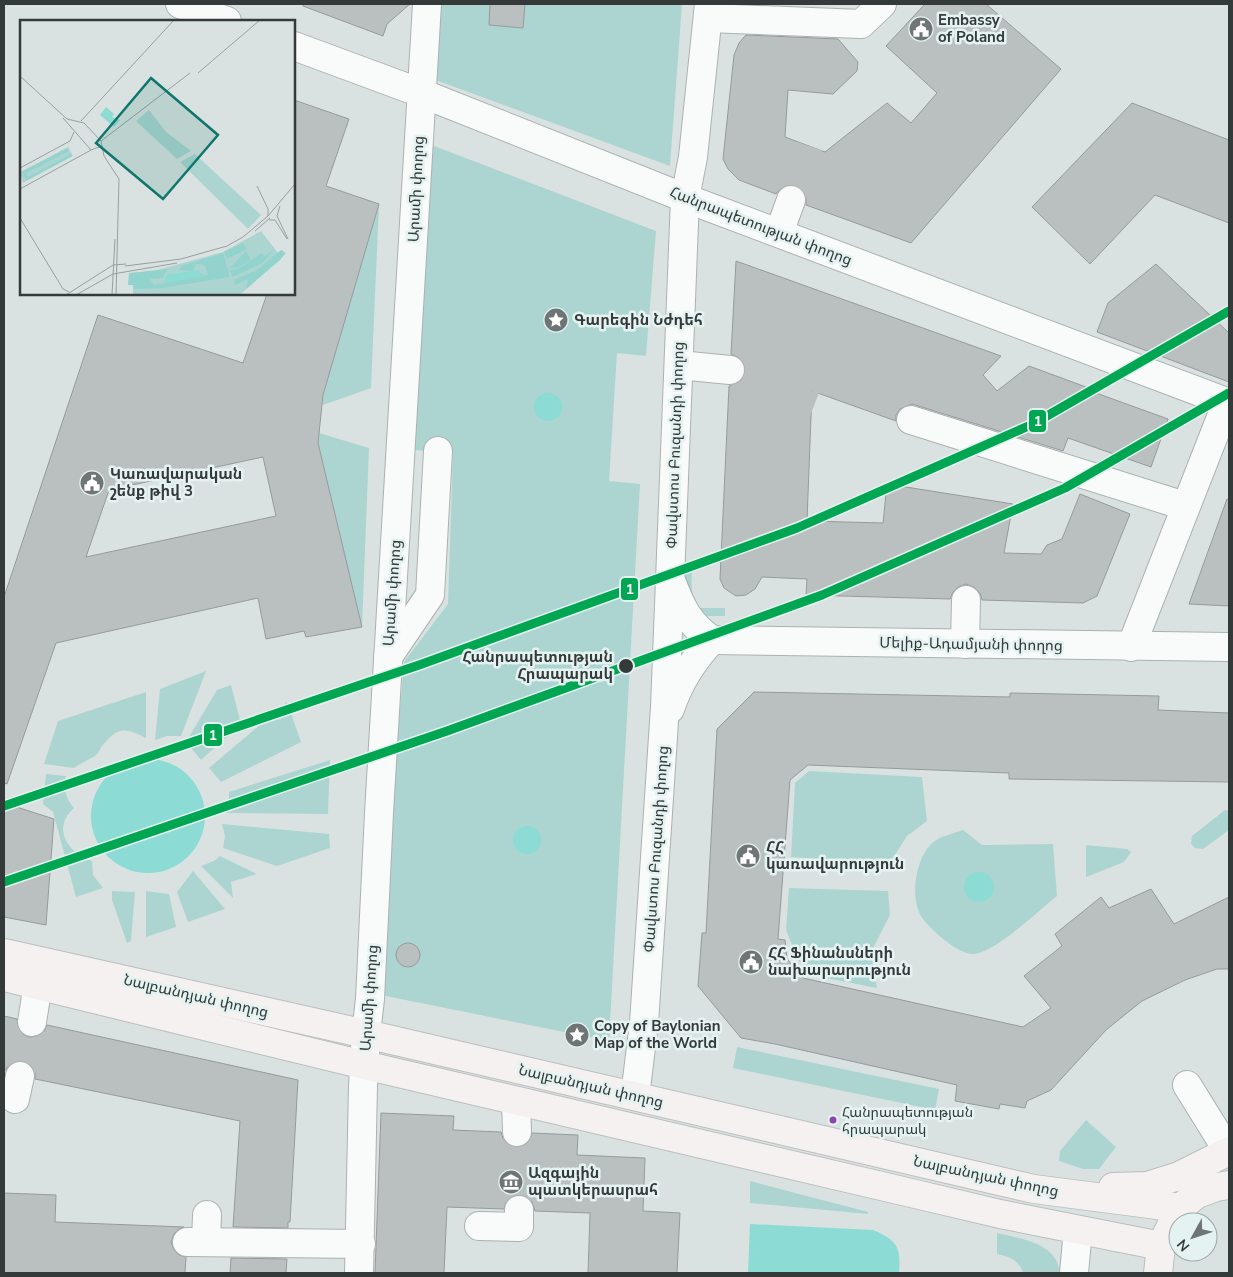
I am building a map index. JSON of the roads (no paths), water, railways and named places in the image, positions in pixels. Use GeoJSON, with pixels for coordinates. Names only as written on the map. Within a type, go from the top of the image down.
{"type":"FeatureCollection","features":[{"type":"Feature","properties":{"kind":"main road","name":"Նալբանդյան փողոց"},"geometry":{"type":"LineString","coordinates":[[4,953],[366,1034],[1034,1189],[1180,1208]]}},
{"type":"Feature","properties":{"kind":"main road","name":"Նալբանդյան փողոց"},"geometry":{"type":"LineString","coordinates":[[4,977],[364,1065],[1000,1214],[1161,1246]]}},
{"type":"Feature","properties":{"kind":"main road"},"geometry":{"type":"LineString","coordinates":[[1034,1189],[1147,1186],[1179,1176],[1226,1169]]}},
{"type":"Feature","properties":{"kind":"main road"},"geometry":{"type":"LineString","coordinates":[[1158,1273],[1161,1246],[1180,1208],[1226,1169]]}},
{"type":"Feature","properties":{"kind":"street"},"geometry":{"type":"LineString","coordinates":[[180,4],[225,20]]}},
{"type":"Feature","properties":{"kind":"street","name":"Արամի փողոց"},"geometry":{"type":"LineString","coordinates":[[360,1273],[364,1065],[370,999],[388,657],[427,4]]}},
{"type":"Feature","properties":{"kind":"street"},"geometry":{"type":"LineString","coordinates":[[702,9],[861,24],[882,4]]}},
{"type":"Feature","properties":{"kind":"street","name":"Փավստոս Բուզանդի փողոց"},"geometry":{"type":"LineString","coordinates":[[634,1096],[644,1023],[664,727],[685,198],[695,131],[702,9]]}},
{"type":"Feature","properties":{"kind":"street","name":"Հանրապետության փողոց"},"geometry":{"type":"LineString","coordinates":[[295,46],[421,93],[685,198],[1228,403]]}},
{"type":"Feature","properties":{"kind":"street"},"geometry":{"type":"LineString","coordinates":[[779,233],[791,200]]}},
{"type":"Feature","properties":{"kind":"street"},"geometry":{"type":"LineString","coordinates":[[679,365],[730,370]]}},
{"type":"Feature","properties":{"kind":"street"},"geometry":{"type":"LineString","coordinates":[[1131,647],[1228,403]]}},
{"type":"Feature","properties":{"kind":"street"},"geometry":{"type":"LineString","coordinates":[[910,420],[1186,506]]}},
{"type":"Feature","properties":{"kind":"street"},"geometry":{"type":"LineString","coordinates":[[388,657],[430,595],[442,463],[400,467]]}},
{"type":"Feature","properties":{"kind":"street"},"geometry":{"type":"LineString","coordinates":[[664,727],[672,701],[682,680],[696,656],[712,640],[696,629],[685,613],[670,576]]}},
{"type":"Feature","properties":{"kind":"street"},"geometry":{"type":"LineString","coordinates":[[965,644],[966,600]]}},
{"type":"Feature","properties":{"kind":"street","name":"Մելիք-Ադամյանի փողոց"},"geometry":{"type":"LineString","coordinates":[[712,640],[1229,648]]}},
{"type":"Feature","properties":{"kind":"street"},"geometry":{"type":"LineString","coordinates":[[32,1022],[38,984]]}},
{"type":"Feature","properties":{"kind":"street"},"geometry":{"type":"LineString","coordinates":[[1187,1085],[1226,1169]]}},
{"type":"Feature","properties":{"kind":"street"},"geometry":{"type":"LineString","coordinates":[[516,1101],[517,1132]]}},
{"type":"Feature","properties":{"kind":"street"},"geometry":{"type":"LineString","coordinates":[[479,1226],[519,1227],[519,1210]]}},
{"type":"Feature","properties":{"kind":"street"},"geometry":{"type":"LineString","coordinates":[[207,1215],[196,1242],[361,1244]]}},
{"type":"Feature","properties":{"kind":"street"},"geometry":{"type":"LineString","coordinates":[[1074,1273],[1078,1230]]}},
{"type":"Feature","properties":{"kind":"water"},"geometry":{"type":"Polygon","coordinates":[[[548,393],[558,397],[562,407],[558,417],[548,421],[538,417],[534,407],[538,397],[548,393]]]}},
{"type":"Feature","properties":{"kind":"water"},"geometry":{"type":"Polygon","coordinates":[[[148,759],[170,763],[188,776],[201,794],[205,816],[201,838],[188,856],[170,869],[148,873],[126,869],[108,856],[95,838],[91,816],[95,794],[108,776],[126,763],[148,759]]]}},
{"type":"Feature","properties":{"kind":"water"},"geometry":{"type":"Polygon","coordinates":[[[527,826],[537,830],[541,840],[537,850],[527,854],[517,850],[513,840],[517,830],[527,826]]]}},
{"type":"Feature","properties":{"kind":"water"},"geometry":{"type":"Polygon","coordinates":[[[979,872],[990,876],[994,887],[990,898],[979,902],[968,898],[964,887],[968,876],[979,872]]]}},
{"type":"Feature","properties":{"kind":"water"},"geometry":{"type":"Polygon","coordinates":[[[750,1224],[873,1230],[887,1237],[896,1246],[899,1257],[899,1273],[748,1273],[750,1224]]]}},
{"type":"Feature","properties":{"kind":"tunnel"},"geometry":{"type":"LineString","coordinates":[[791,200],[809,146]]}},
{"type":"Feature","properties":{"kind":"tunnel"},"geometry":{"type":"LineString","coordinates":[[730,370],[815,403]]}},
{"type":"Feature","properties":{"kind":"tunnel"},"geometry":{"type":"LineString","coordinates":[[20,1076],[32,1022]]}},
{"type":"Feature","properties":{"kind":"tunnel"},"geometry":{"type":"LineString","coordinates":[[517,1132],[519,1210]]}},
{"type":"Feature","properties":{"kind":"place","name":"Embassy of Poland"},"geometry":{"type":"Point","coordinates":[921,29]}},
{"type":"Feature","properties":{"kind":"place","name":"Գարեգին Նժդեհ"},"geometry":{"type":"Point","coordinates":[556,320]}},
{"type":"Feature","properties":{"kind":"place","name":"Կառավարական շենք թիվ 3"},"geometry":{"type":"Point","coordinates":[92,483]}},
{"type":"Feature","properties":{"kind":"place","name":"Հանրապետության Հրապարակ"},"geometry":{"type":"Point","coordinates":[626,666]}},
{"type":"Feature","properties":{"kind":"place","name":"ՀՀ կառավարություն"},"geometry":{"type":"Point","coordinates":[748,856]}},
{"type":"Feature","properties":{"kind":"place","name":"ՀՀ Ֆինանսների նախարարություն"},"geometry":{"type":"Point","coordinates":[751,962]}},
{"type":"Feature","properties":{"kind":"place","name":"Copy of Baylonian Map of the World"},"geometry":{"type":"Point","coordinates":[577,1035]}},
{"type":"Feature","properties":{"kind":"place","name":"Հանրապետության հրապարակ"},"geometry":{"type":"Point","coordinates":[833,1120]}},
{"type":"Feature","properties":{"kind":"place","name":"Ազգային պատկերասրահ"},"geometry":{"type":"Point","coordinates":[511,1182]}}]}
